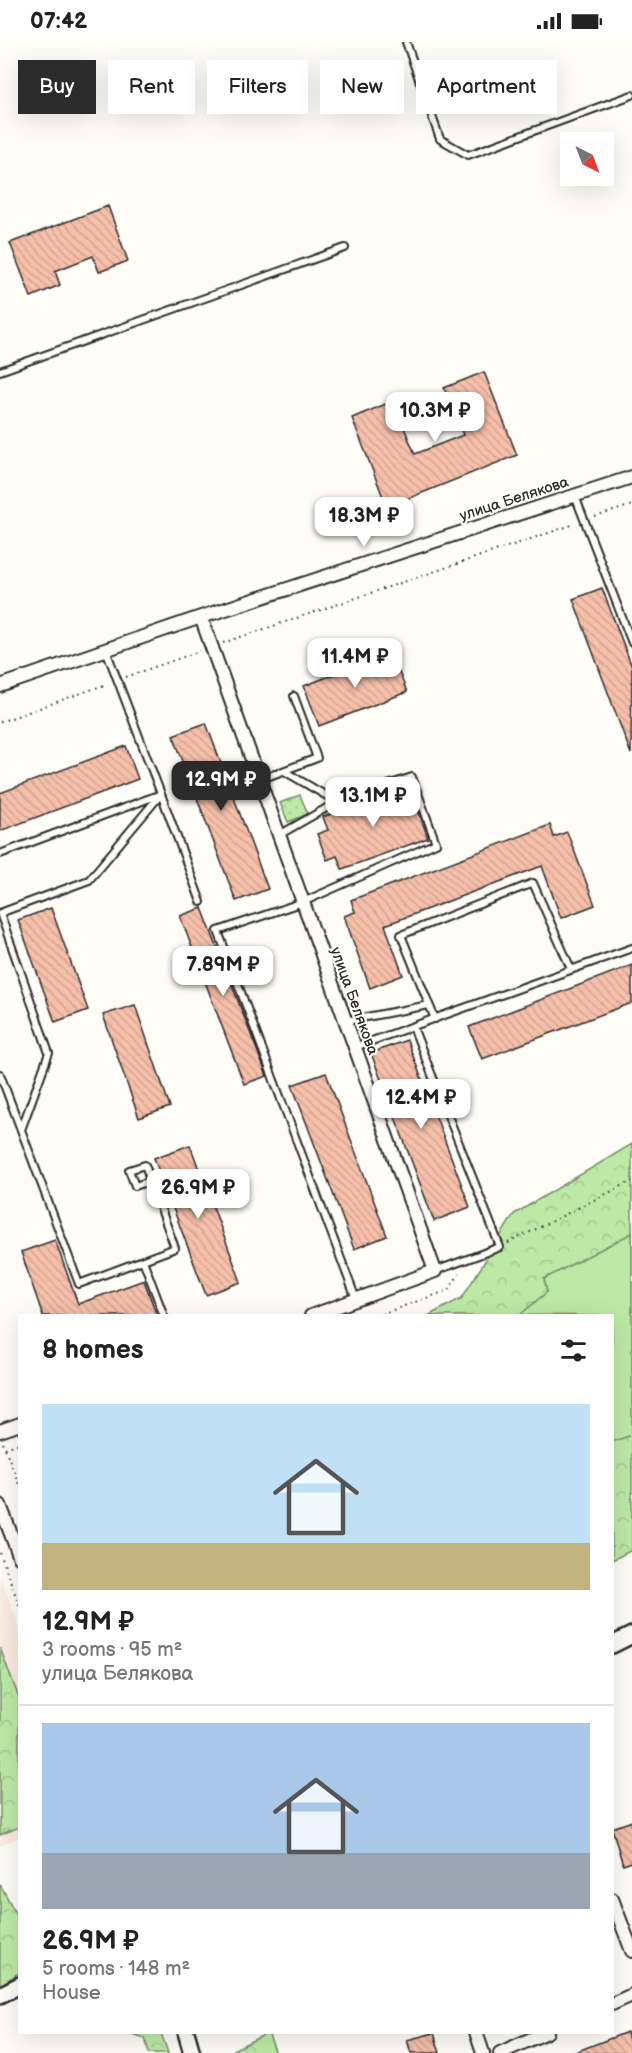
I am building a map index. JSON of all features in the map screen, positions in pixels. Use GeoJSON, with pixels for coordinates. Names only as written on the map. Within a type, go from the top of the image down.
{"type":"FeatureCollection","features":[{"type":"Feature","properties":{"kind":"street","name":"улица Белякова"},"geometry":{"type":"LineString","coordinates":[[0,686],[201,617],[632,477]]}},
{"type":"Feature","properties":{"kind":"street","name":"улица Белякова"},"geometry":{"type":"LineString","coordinates":[[201,617],[435,1271]]}},
{"type":"Feature","properties":{"kind":"street"},"geometry":{"type":"LineString","coordinates":[[316,1314],[435,1271]]}},
{"type":"Feature","properties":{"kind":"street"},"geometry":{"type":"LineString","coordinates":[[0,1433],[18,1425]]}},
{"type":"Feature","properties":{"kind":"street"},"geometry":{"type":"LineString","coordinates":[[0,1505],[18,1553]]}},
{"type":"Feature","properties":{"kind":"street"},"geometry":{"type":"LineString","coordinates":[[614,1644],[632,1635]]}},
{"type":"Feature","properties":{"kind":"street"},"geometry":{"type":"LineString","coordinates":[[614,1904],[632,1951]]}},
{"type":"Feature","properties":{"kind":"street"},"geometry":{"type":"LineString","coordinates":[[0,1995],[18,1986]]}},
{"type":"Feature","properties":{"kind":"street"},"geometry":{"type":"LineString","coordinates":[[614,2003],[632,1995]]}},
{"type":"Feature","properties":{"kind":"street"},"geometry":{"type":"LineString","coordinates":[[187,2034],[192,2053]]}},
{"type":"Feature","properties":{"kind":"street"},"geometry":{"type":"LineString","coordinates":[[477,2034],[483,2053]]}},
{"type":"Feature","properties":{"kind":"street"},"geometry":{"type":"LineString","coordinates":[[500,2053],[543,2034]]}},
{"type":"Feature","properties":{"kind":"lane"},"geometry":{"type":"LineString","coordinates":[[406,42],[440,139],[468,155],[632,95]]}},
{"type":"Feature","properties":{"kind":"lane"},"geometry":{"type":"LineString","coordinates":[[0,371],[345,248]]}},
{"type":"Feature","properties":{"kind":"lane"},"geometry":{"type":"LineString","coordinates":[[574,495],[632,643]]}},
{"type":"Feature","properties":{"kind":"lane"},"geometry":{"type":"LineString","coordinates":[[106,649],[201,902]]}},
{"type":"Feature","properties":{"kind":"lane"},"geometry":{"type":"LineString","coordinates":[[259,780],[317,758],[294,696]]}},
{"type":"Feature","properties":{"kind":"lane"},"geometry":{"type":"LineString","coordinates":[[284,771],[337,802]]}},
{"type":"Feature","properties":{"kind":"lane"},"geometry":{"type":"LineString","coordinates":[[279,835],[337,802],[412,777],[436,843],[303,902],[218,931],[356,1299]]}},
{"type":"Feature","properties":{"kind":"lane"},"geometry":{"type":"LineString","coordinates":[[0,854],[161,794]]}},
{"type":"Feature","properties":{"kind":"lane"},"geometry":{"type":"LineString","coordinates":[[21,1130],[49,1053],[0,913],[88,880],[161,794]]}},
{"type":"Feature","properties":{"kind":"lane"},"geometry":{"type":"LineString","coordinates":[[435,1019],[401,935],[533,883],[570,969]]}},
{"type":"Feature","properties":{"kind":"lane"},"geometry":{"type":"LineString","coordinates":[[355,1047],[632,948]]}},
{"type":"Feature","properties":{"kind":"lane"},"geometry":{"type":"LineString","coordinates":[[345,1021],[429,1005]]}},
{"type":"Feature","properties":{"kind":"lane"},"geometry":{"type":"LineString","coordinates":[[413,1027],[500,1247],[435,1271]]}},
{"type":"Feature","properties":{"kind":"lane"},"geometry":{"type":"LineString","coordinates":[[0,1074],[79,1284],[175,1248],[150,1181]]}},
{"type":"Feature","properties":{"kind":"lane"},"geometry":{"type":"LineString","coordinates":[[143,1260],[163,1314]]}},
{"type":"Feature","properties":{"kind":"path"},"geometry":{"type":"LineString","coordinates":[[122,678],[632,505]]}},
{"type":"Feature","properties":{"kind":"path"},"geometry":{"type":"LineString","coordinates":[[0,722],[111,682]]}},
{"type":"Feature","properties":{"kind":"path"},"geometry":{"type":"LineString","coordinates":[[500,1247],[632,1181]]}},
{"type":"Feature","properties":{"kind":"path"},"geometry":{"type":"LineString","coordinates":[[382,1314],[449,1290],[456,1282],[464,1260]]}},
{"type":"Feature","properties":{"kind":"path"},"geometry":{"type":"LineString","coordinates":[[0,1433],[18,1482]]}},
{"type":"Feature","properties":{"kind":"path"},"geometry":{"type":"LineString","coordinates":[[5,1448],[18,1444]]}},
{"type":"Feature","properties":{"kind":"path"},"geometry":{"type":"LineString","coordinates":[[0,1553],[18,1602]]}},
{"type":"Feature","properties":{"kind":"shaded area"},"geometry":{"type":"Polygon","coordinates":[[[0,1576],[18,1624],[18,1837],[0,1846],[0,1576]]]}},
{"type":"Feature","properties":{"kind":"green space"},"geometry":{"type":"Polygon","coordinates":[[[300,795],[308,814],[288,822],[280,803],[300,795]]]}},
{"type":"Feature","properties":{"kind":"green space"},"geometry":{"type":"Polygon","coordinates":[[[632,1144],[632,1550],[614,1559],[614,1314],[432,1314],[462,1298],[514,1214],[632,1144]]]}},
{"type":"Feature","properties":{"kind":"green space"},"geometry":{"type":"Polygon","coordinates":[[[632,1233],[632,1435],[614,1441],[614,1314],[521,1314],[547,1292],[544,1279],[632,1233]]]}},
{"type":"Feature","properties":{"kind":"green space"},"geometry":{"type":"Polygon","coordinates":[[[0,1648],[18,1695],[18,1827],[0,1835],[0,1648]]]}},
{"type":"Feature","properties":{"kind":"green space"},"geometry":{"type":"Polygon","coordinates":[[[0,1884],[18,1918],[18,1974],[0,1985],[0,1884]]]}},
{"type":"Feature","properties":{"kind":"green space"},"geometry":{"type":"Polygon","coordinates":[[[131,2034],[161,2034],[168,2053],[149,2053],[145,2038],[131,2034]]]}},
{"type":"Feature","properties":{"kind":"green space"},"geometry":{"type":"Polygon","coordinates":[[[268,2034],[276,2053],[234,2053],[233,2050],[268,2034]]]}},
{"type":"Feature","properties":{"kind":"building"},"geometry":{"type":"Polygon","coordinates":[[[108,206],[128,261],[99,272],[93,256],[55,271],[60,285],[31,297],[10,243],[108,206]]]}},
{"type":"Feature","properties":{"kind":"building"},"geometry":{"type":"Polygon","coordinates":[[[484,372],[517,455],[387,507],[352,418],[393,401],[415,454],[463,435],[444,388],[484,372]]]}},
{"type":"Feature","properties":{"kind":"building"},"geometry":{"type":"Polygon","coordinates":[[[602,588],[632,667],[631,754],[573,599],[602,588]]]}},
{"type":"Feature","properties":{"kind":"building"},"geometry":{"type":"Polygon","coordinates":[[[391,652],[407,692],[319,726],[304,686],[391,652]]]}},
{"type":"Feature","properties":{"kind":"building"},"geometry":{"type":"Polygon","coordinates":[[[206,723],[268,889],[236,901],[173,735],[206,723]]]}},
{"type":"Feature","properties":{"kind":"building"},"geometry":{"type":"Polygon","coordinates":[[[126,746],[138,779],[0,831],[0,793],[126,746]]]}},
{"type":"Feature","properties":{"kind":"building"},"geometry":{"type":"Polygon","coordinates":[[[409,785],[428,838],[342,869],[337,856],[327,860],[317,834],[328,830],[323,817],[409,785]]]}},
{"type":"Feature","properties":{"kind":"building"},"geometry":{"type":"Polygon","coordinates":[[[550,825],[554,837],[567,832],[595,905],[561,918],[542,866],[385,925],[403,975],[370,988],[344,916],[355,912],[351,900],[550,825]]]}},
{"type":"Feature","properties":{"kind":"building"},"geometry":{"type":"Polygon","coordinates":[[[51,908],[88,1010],[55,1022],[18,920],[51,908]]]}},
{"type":"Feature","properties":{"kind":"building"},"geometry":{"type":"Polygon","coordinates":[[[202,908],[267,1076],[244,1084],[180,916],[202,908]]]}},
{"type":"Feature","properties":{"kind":"building"},"geometry":{"type":"Polygon","coordinates":[[[632,965],[632,1003],[482,1059],[469,1027],[632,965]]]}},
{"type":"Feature","properties":{"kind":"building"},"geometry":{"type":"Polygon","coordinates":[[[135,1005],[170,1107],[139,1118],[103,1015],[135,1005]]]}},
{"type":"Feature","properties":{"kind":"building"},"geometry":{"type":"Polygon","coordinates":[[[407,1040],[470,1207],[434,1221],[371,1053],[407,1040]]]}},
{"type":"Feature","properties":{"kind":"building"},"geometry":{"type":"Polygon","coordinates":[[[326,1073],[387,1236],[354,1249],[292,1085],[326,1073]]]}},
{"type":"Feature","properties":{"kind":"building"},"geometry":{"type":"Polygon","coordinates":[[[190,1145],[241,1282],[206,1295],[154,1158],[190,1145]]]}},
{"type":"Feature","properties":{"kind":"building"},"geometry":{"type":"Polygon","coordinates":[[[55,1240],[78,1304],[144,1280],[156,1314],[42,1314],[21,1252],[55,1240]]]}},
{"type":"Feature","properties":{"kind":"building"},"geometry":{"type":"Polygon","coordinates":[[[632,1821],[632,1862],[623,1865],[614,1827],[632,1821]]]}},
{"type":"Feature","properties":{"kind":"building"},"geometry":{"type":"Polygon","coordinates":[[[627,2032],[632,2053],[575,2052],[627,2032]]]}},
{"type":"Feature","properties":{"kind":"building"},"geometry":{"type":"Polygon","coordinates":[[[434,2034],[440,2053],[411,2053],[407,2040],[434,2034]]]}}]}
